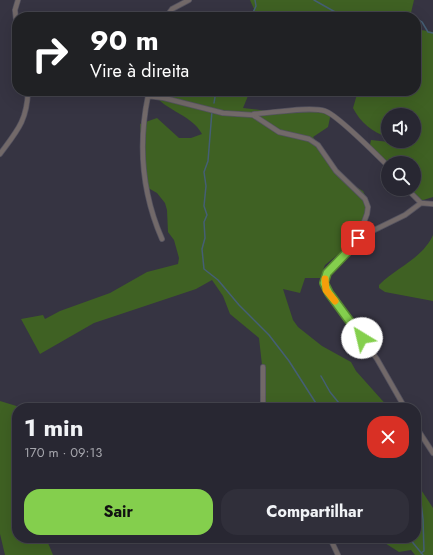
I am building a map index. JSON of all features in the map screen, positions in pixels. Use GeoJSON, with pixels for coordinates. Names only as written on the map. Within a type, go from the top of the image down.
{"type":"FeatureCollection","features":[{"type":"Feature","properties":{"kind":"street"},"geometry":{"type":"LineString","coordinates":[[15,12],[18,0]]}},
{"type":"Feature","properties":{"kind":"street"},"geometry":{"type":"LineString","coordinates":[[170,12],[172,9],[190,0]]}},
{"type":"Feature","properties":{"kind":"street"},"geometry":{"type":"LineString","coordinates":[[0,154],[24,118],[27,109],[28,96]]}},
{"type":"Feature","properties":{"kind":"street"},"geometry":{"type":"LineString","coordinates":[[148,96],[143,123],[144,175],[149,202],[162,239]]}},
{"type":"Feature","properties":{"kind":"street"},"geometry":{"type":"LineString","coordinates":[[156,96],[223,113],[252,114],[325,111],[381,159]]}},
{"type":"Feature","properties":{"kind":"street"},"geometry":{"type":"LineString","coordinates":[[252,114],[279,132],[306,138],[315,143],[336,171],[365,199],[368,207],[367,214],[358,238],[352,247],[327,273],[325,286],[332,298],[379,361],[402,403]]}},
{"type":"Feature","properties":{"kind":"street"},"geometry":{"type":"LineString","coordinates":[[414,196],[421,203],[433,204]]}},
{"type":"Feature","properties":{"kind":"street"},"geometry":{"type":"LineString","coordinates":[[358,238],[405,215],[421,203]]}},
{"type":"Feature","properties":{"kind":"street"},"geometry":{"type":"LineString","coordinates":[[263,367],[263,403]]}},
{"type":"Feature","properties":{"kind":"street"},"geometry":{"type":"LineString","coordinates":[[421,435],[433,454]]}},
{"type":"Feature","properties":{"kind":"street"},"geometry":{"type":"LineString","coordinates":[[332,543],[338,555]]}},
{"type":"Feature","properties":{"kind":"green space"},"geometry":{"type":"Polygon","coordinates":[[[250,0],[414,0],[411,12],[253,12],[254,9],[250,0]]]}},
{"type":"Feature","properties":{"kind":"green space"},"geometry":{"type":"Polygon","coordinates":[[[421,30],[433,32],[433,197],[420,201],[411,196],[421,196],[421,156],[381,156],[381,157],[366,145],[370,145],[371,140],[381,141],[381,148],[421,148],[421,108],[381,108],[381,135],[372,130],[359,118],[353,108],[357,96],[421,96],[421,30]]]}},
{"type":"Feature","properties":{"kind":"green space"},"geometry":{"type":"Polygon","coordinates":[[[248,96],[243,108],[268,111],[304,108],[331,113],[328,127],[313,137],[335,167],[356,187],[363,191],[370,205],[369,210],[357,233],[341,252],[325,265],[320,278],[305,278],[300,293],[283,289],[293,320],[298,327],[322,346],[351,362],[356,371],[385,403],[261,403],[262,365],[259,338],[230,314],[223,296],[212,280],[196,289],[94,323],[40,354],[21,319],[43,315],[45,319],[60,311],[110,293],[147,272],[178,264],[179,258],[174,240],[168,232],[167,210],[165,203],[157,193],[143,185],[140,124],[157,118],[179,138],[191,138],[202,134],[191,121],[168,107],[156,97],[248,96]]]}},
{"type":"Feature","properties":{"kind":"green space"},"geometry":{"type":"Polygon","coordinates":[[[433,235],[433,301],[385,292],[379,288],[379,285],[386,279],[416,257],[433,235]]]}},
{"type":"Feature","properties":{"kind":"green space"},"geometry":{"type":"Polygon","coordinates":[[[0,401],[12,405],[12,543],[48,543],[53,555],[5,555],[0,534],[0,401]]]}},
{"type":"Feature","properties":{"kind":"green space"},"geometry":{"type":"Polygon","coordinates":[[[421,490],[433,508],[433,555],[415,555],[411,550],[399,552],[385,543],[421,543],[421,490]]]}},
{"type":"Feature","properties":{"kind":"waterway"},"geometry":{"type":"LineString","coordinates":[[253,12],[256,6],[255,0]]}},
{"type":"Feature","properties":{"kind":"waterway"},"geometry":{"type":"LineString","coordinates":[[314,0],[335,12]]}},
{"type":"Feature","properties":{"kind":"waterway"},"geometry":{"type":"LineString","coordinates":[[421,21],[428,32],[433,33]]}},
{"type":"Feature","properties":{"kind":"waterway"},"geometry":{"type":"LineString","coordinates":[[214,103],[215,96]]}},
{"type":"Feature","properties":{"kind":"waterway"},"geometry":{"type":"LineString","coordinates":[[212,111],[208,161],[204,172],[206,186],[204,206],[207,215],[204,222],[205,238],[202,249],[204,269],[218,280],[239,305],[269,335],[289,361],[316,403]]}},
{"type":"Feature","properties":{"kind":"waterway"},"geometry":{"type":"LineString","coordinates":[[321,376],[330,392],[339,403]]}},
{"type":"Feature","properties":{"kind":"waterway"},"geometry":{"type":"LineString","coordinates":[[421,502],[424,551],[421,553]]}},
{"type":"Feature","properties":{"kind":"waterway"},"geometry":{"type":"LineString","coordinates":[[413,543],[423,555]]}},
{"type":"Feature","properties":{"kind":"slow traffic"},"geometry":{"type":"LineString","coordinates":[[325,279],[324,283],[326,290],[335,301]]}},
{"type":"Feature","properties":{"kind":"route"},"geometry":{"type":"LineString","coordinates":[[358,238],[352,247],[327,273],[324,283],[326,290],[362,338]]}}]}
